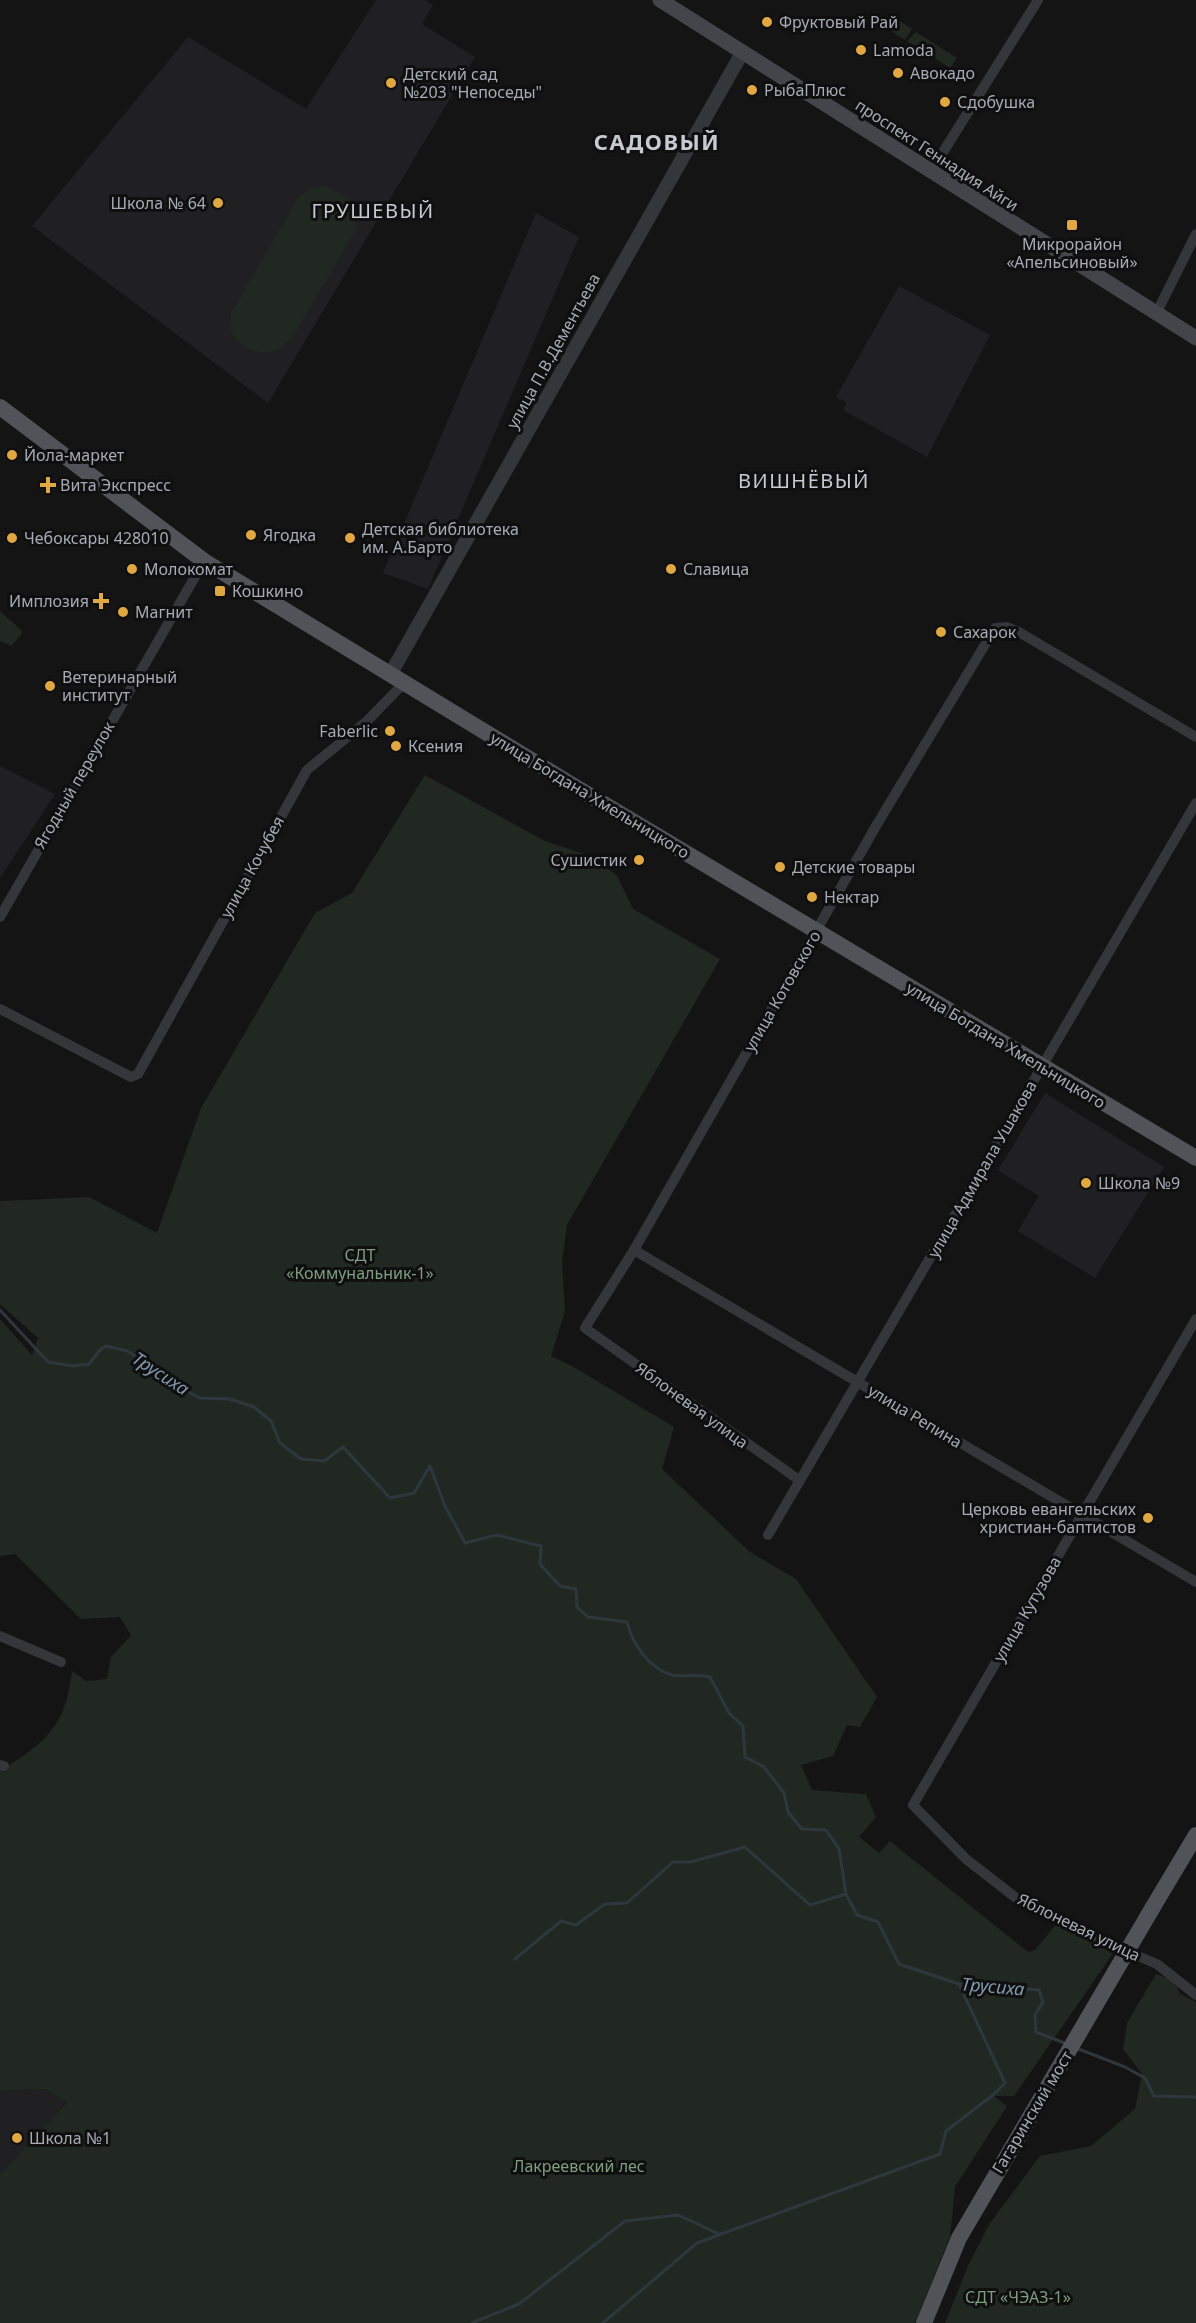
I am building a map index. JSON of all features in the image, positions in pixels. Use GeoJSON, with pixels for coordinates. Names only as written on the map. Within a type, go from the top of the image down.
{"type":"FeatureCollection","features":[{"type":"Feature","properties":{"kind":"main road","name":"проспект Геннадия Айги"},"geometry":{"type":"LineString","coordinates":[[660,0],[935,165],[1159,310],[1196,338]]}},
{"type":"Feature","properties":{"kind":"main road","name":"проспект Геннадия Айги"},"geometry":{"type":"LineString","coordinates":[[676,0],[744,49],[1159,310],[1196,329]]}},
{"type":"Feature","properties":{"kind":"main road","name":"улица Богдана Хмельницкого"},"geometry":{"type":"LineString","coordinates":[[0,407],[204,561],[1196,1158]]}},
{"type":"Feature","properties":{"kind":"main road"},"geometry":{"type":"LineString","coordinates":[[1157,1910],[1196,1835]]}},
{"type":"Feature","properties":{"kind":"main road"},"geometry":{"type":"LineString","coordinates":[[1157,1910],[1196,1855]]}},
{"type":"Feature","properties":{"kind":"main road","name":"Гагаринский мост"},"geometry":{"type":"LineString","coordinates":[[924,2323],[959,2238],[1157,1910]]}},
{"type":"Feature","properties":{"kind":"main road","name":"Гагаринский мост"},"geometry":{"type":"LineString","coordinates":[[935,2323],[977,2226],[1157,1910]]}},
{"type":"Feature","properties":{"kind":"street"},"geometry":{"type":"LineString","coordinates":[[935,165],[1038,0]]}},
{"type":"Feature","properties":{"kind":"street","name":"улица П.В.Дементьева"},"geometry":{"type":"LineString","coordinates":[[398,677],[744,49]]}},
{"type":"Feature","properties":{"kind":"street"},"geometry":{"type":"LineString","coordinates":[[1159,310],[1196,234]]}},
{"type":"Feature","properties":{"kind":"street","name":"Ягодный переулок"},"geometry":{"type":"LineString","coordinates":[[0,917],[204,561]]}},
{"type":"Feature","properties":{"kind":"street","name":"улица Котовского"},"geometry":{"type":"LineString","coordinates":[[585,1328],[634,1250],[989,634],[1000,626],[1019,632],[1196,737]]}},
{"type":"Feature","properties":{"kind":"street","name":"улица Кочубея"},"geometry":{"type":"LineString","coordinates":[[0,1009],[131,1077],[138,1074],[307,770],[366,721],[398,677]]}},
{"type":"Feature","properties":{"kind":"street","name":"улица Адмирала Ушакова"},"geometry":{"type":"LineString","coordinates":[[768,1535],[859,1383],[1041,1066],[1196,803]]}},
{"type":"Feature","properties":{"kind":"street","name":"улица Репина"},"geometry":{"type":"LineString","coordinates":[[634,1250],[1196,1582]]}},
{"type":"Feature","properties":{"kind":"street","name":"улица Кутузова"},"geometry":{"type":"LineString","coordinates":[[913,1805],[1196,1319]]}},
{"type":"Feature","properties":{"kind":"street","name":"Яблоневая улица"},"geometry":{"type":"LineString","coordinates":[[585,1328],[799,1480]]}},
{"type":"Feature","properties":{"kind":"street"},"geometry":{"type":"LineString","coordinates":[[0,1636],[61,1662]]}},
{"type":"Feature","properties":{"kind":"street","name":"Яблоневая улица"},"geometry":{"type":"LineString","coordinates":[[913,1805],[966,1859],[1020,1901],[1099,1940],[1157,1964],[1196,1995]]}},
{"type":"Feature","properties":{"kind":"shaded area","name":"Школа № 64"},"geometry":{"type":"Polygon","coordinates":[[[376,0],[425,0],[433,5],[422,24],[475,57],[268,403],[32,226],[188,37],[306,109],[376,0]]]}},
{"type":"Feature","properties":{"kind":"shaded area"},"geometry":{"type":"Polygon","coordinates":[[[536,213],[579,237],[428,589],[383,573],[536,213]]]}},
{"type":"Feature","properties":{"kind":"shaded area"},"geometry":{"type":"Polygon","coordinates":[[[899,286],[990,335],[927,457],[843,410],[847,403],[836,397],[899,286]]]}},
{"type":"Feature","properties":{"kind":"shaded area"},"geometry":{"type":"Polygon","coordinates":[[[0,766],[55,794],[0,878],[0,766]]]}},
{"type":"Feature","properties":{"kind":"shaded area","name":"Школа №9"},"geometry":{"type":"Polygon","coordinates":[[[1045,1093],[1164,1167],[1095,1278],[1018,1231],[1039,1196],[998,1170],[1045,1093]]]}},
{"type":"Feature","properties":{"kind":"shaded area","name":"Школа №1"},"geometry":{"type":"Polygon","coordinates":[[[45,2089],[67,2101],[0,2174],[0,2091],[45,2089]]]}},
{"type":"Feature","properties":{"kind":"green space"},"geometry":{"type":"Polygon","coordinates":[[[889,14],[912,29],[905,40],[879,23],[889,14]]]}},
{"type":"Feature","properties":{"kind":"green space"},"geometry":{"type":"Polygon","coordinates":[[[916,32],[957,58],[950,68],[907,41],[916,32]]]}},
{"type":"Feature","properties":{"kind":"green space"},"geometry":{"type":"Polygon","coordinates":[[[325,186],[339,193],[349,202],[356,221],[356,229],[292,338],[279,349],[271,352],[249,349],[233,335],[231,314],[299,196],[313,188],[325,186]]]}},
{"type":"Feature","properties":{"kind":"green space"},"geometry":{"type":"Polygon","coordinates":[[[0,611],[22,631],[11,646],[0,641],[0,611]]]}},
{"type":"Feature","properties":{"kind":"green space"},"geometry":{"type":"Polygon","coordinates":[[[425,775],[545,841],[593,857],[617,876],[633,909],[720,959],[567,1225],[562,1262],[565,1311],[551,1356],[572,1366],[674,1427],[662,1469],[750,1552],[796,1579],[877,1697],[860,1727],[847,1725],[833,1756],[801,1765],[812,1790],[866,1794],[876,1817],[859,1837],[879,1853],[890,1841],[1028,1952],[1035,1950],[1057,1923],[1116,1949],[1014,2096],[994,2096],[1007,2106],[955,2187],[950,2237],[915,2323],[0,2323],[0,2174],[67,2102],[45,2089],[0,2091],[0,1771],[30,1751],[51,1732],[64,1707],[72,1671],[86,1681],[107,1679],[111,1657],[131,1635],[120,1617],[81,1619],[15,1554],[0,1556],[0,1319],[32,1355],[38,1338],[0,1304],[0,1201],[89,1197],[157,1233],[201,1108],[315,913],[352,893],[425,775]]]}},
{"type":"Feature","properties":{"kind":"green space","name":"СДТ «ЧЭАЗ-1»"},"geometry":{"type":"Polygon","coordinates":[[[1156,1974],[1175,1981],[1180,1994],[1196,2002],[1196,2323],[945,2323],[968,2266],[990,2223],[1040,2156],[1091,2146],[1135,2109],[1142,2074],[1123,2049],[1127,2023],[1156,1974]]]}},
{"type":"Feature","properties":{"kind":"waterway","name":"Трусиха"},"geometry":{"type":"LineString","coordinates":[[0,1310],[48,1362],[73,1366],[89,1364],[106,1346],[127,1351],[152,1366],[173,1384],[200,1398],[230,1399],[254,1407],[271,1421],[280,1443],[301,1459],[324,1461],[343,1447],[390,1498],[414,1493],[430,1466],[445,1506],[465,1543],[497,1535],[541,1546],[540,1564],[560,1586],[576,1589],[577,1607],[588,1617],[627,1622],[637,1646],[649,1661],[664,1672],[675,1676],[710,1677],[729,1713],[743,1726],[745,1757],[764,1767],[784,1793],[788,1812],[802,1829],[826,1830],[839,1849],[846,1894],[857,1915],[878,1922],[899,1964],[959,1984],[1039,1990],[1043,2002],[1035,2015],[1036,2032],[1067,2044]]}},
{"type":"Feature","properties":{"kind":"waterway"},"geometry":{"type":"LineString","coordinates":[[515,1959],[561,1921],[576,1925],[605,1904],[627,1903],[673,1862],[691,1862],[745,1847],[810,1905],[846,1894]]}},
{"type":"Feature","properties":{"kind":"waterway"},"geometry":{"type":"LineString","coordinates":[[603,2323],[697,2243],[940,2154],[946,2131],[1005,2083],[959,1984]]}},
{"type":"Feature","properties":{"kind":"waterway","name":"Трусиха"},"geometry":{"type":"LineString","coordinates":[[1076,2048],[1125,2067],[1145,2078],[1154,2096],[1196,2097]]}},
{"type":"Feature","properties":{"kind":"waterway"},"geometry":{"type":"LineString","coordinates":[[472,2323],[519,2304],[625,2221],[678,2215],[719,2234]]}},
{"type":"Feature","properties":{"kind":"place","name":"Фруктовый Рай"},"geometry":{"type":"Point","coordinates":[767,22]}},
{"type":"Feature","properties":{"kind":"place","name":"Lamoda"},"geometry":{"type":"Point","coordinates":[861,50]}},
{"type":"Feature","properties":{"kind":"place","name":"Авокадо"},"geometry":{"type":"Point","coordinates":[898,73]}},
{"type":"Feature","properties":{"kind":"place","name":"Детский сад №203 \"Непоседы\""},"geometry":{"type":"Point","coordinates":[391,83]}},
{"type":"Feature","properties":{"kind":"place","name":"РыбаПлюс"},"geometry":{"type":"Point","coordinates":[752,90]}},
{"type":"Feature","properties":{"kind":"place","name":"Сдобушка"},"geometry":{"type":"Point","coordinates":[945,102]}},
{"type":"Feature","properties":{"kind":"place","name":"Школа № 64"},"geometry":{"type":"Point","coordinates":[218,203]}},
{"type":"Feature","properties":{"kind":"place","name":"Микрорайон «Апельсиновый»"},"geometry":{"type":"Point","coordinates":[1072,225]}},
{"type":"Feature","properties":{"kind":"place","name":"Йола-маркет"},"geometry":{"type":"Point","coordinates":[12,455]}},
{"type":"Feature","properties":{"kind":"place","name":"Вита Экспресс"},"geometry":{"type":"Point","coordinates":[48,485]}},
{"type":"Feature","properties":{"kind":"place","name":"Ягодка"},"geometry":{"type":"Point","coordinates":[251,535]}},
{"type":"Feature","properties":{"kind":"place","name":"Чебоксары 428010"},"geometry":{"type":"Point","coordinates":[12,538]}},
{"type":"Feature","properties":{"kind":"place","name":"Детская библиотека им. А.Барто"},"geometry":{"type":"Point","coordinates":[350,538]}},
{"type":"Feature","properties":{"kind":"place","name":"Молокомат"},"geometry":{"type":"Point","coordinates":[132,569]}},
{"type":"Feature","properties":{"kind":"place","name":"Славица"},"geometry":{"type":"Point","coordinates":[671,569]}},
{"type":"Feature","properties":{"kind":"place","name":"Кошкино"},"geometry":{"type":"Point","coordinates":[220,591]}},
{"type":"Feature","properties":{"kind":"place","name":"Имплозия"},"geometry":{"type":"Point","coordinates":[101,601]}},
{"type":"Feature","properties":{"kind":"place","name":"Магнит"},"geometry":{"type":"Point","coordinates":[123,612]}},
{"type":"Feature","properties":{"kind":"place","name":"Сахарок"},"geometry":{"type":"Point","coordinates":[941,632]}},
{"type":"Feature","properties":{"kind":"place","name":"Ветеринарный институт"},"geometry":{"type":"Point","coordinates":[50,686]}},
{"type":"Feature","properties":{"kind":"place","name":"Faberlic"},"geometry":{"type":"Point","coordinates":[390,731]}},
{"type":"Feature","properties":{"kind":"place","name":"Ксения"},"geometry":{"type":"Point","coordinates":[396,746]}},
{"type":"Feature","properties":{"kind":"place","name":"Сушистик"},"geometry":{"type":"Point","coordinates":[639,860]}},
{"type":"Feature","properties":{"kind":"place","name":"Детские товары"},"geometry":{"type":"Point","coordinates":[780,867]}},
{"type":"Feature","properties":{"kind":"place","name":"Нектар"},"geometry":{"type":"Point","coordinates":[812,897]}},
{"type":"Feature","properties":{"kind":"place","name":"Школа №9"},"geometry":{"type":"Point","coordinates":[1086,1183]}},
{"type":"Feature","properties":{"kind":"place","name":"Церковь евангельских христиан-баптистов"},"geometry":{"type":"Point","coordinates":[1148,1518]}},
{"type":"Feature","properties":{"kind":"place","name":"Школа №1"},"geometry":{"type":"Point","coordinates":[17,2138]}},
{"type":"Feature","properties":{"kind":"district","name":"САДОВЫЙ"},"geometry":{"type":"Point","coordinates":[657,141]}},
{"type":"Feature","properties":{"kind":"district","name":"ГРУШЕВЫЙ"},"geometry":{"type":"Point","coordinates":[373,210]}},
{"type":"Feature","properties":{"kind":"district","name":"ВИШНЁВЫЙ"},"geometry":{"type":"Point","coordinates":[804,480]}},
{"type":"Feature","properties":{"kind":"park label","name":"СДТ «Коммунальник-1»"},"geometry":{"type":"Point","coordinates":[360,1264]}},
{"type":"Feature","properties":{"kind":"park label","name":"Лакреевский лес"},"geometry":{"type":"Point","coordinates":[579,2166]}}]}
